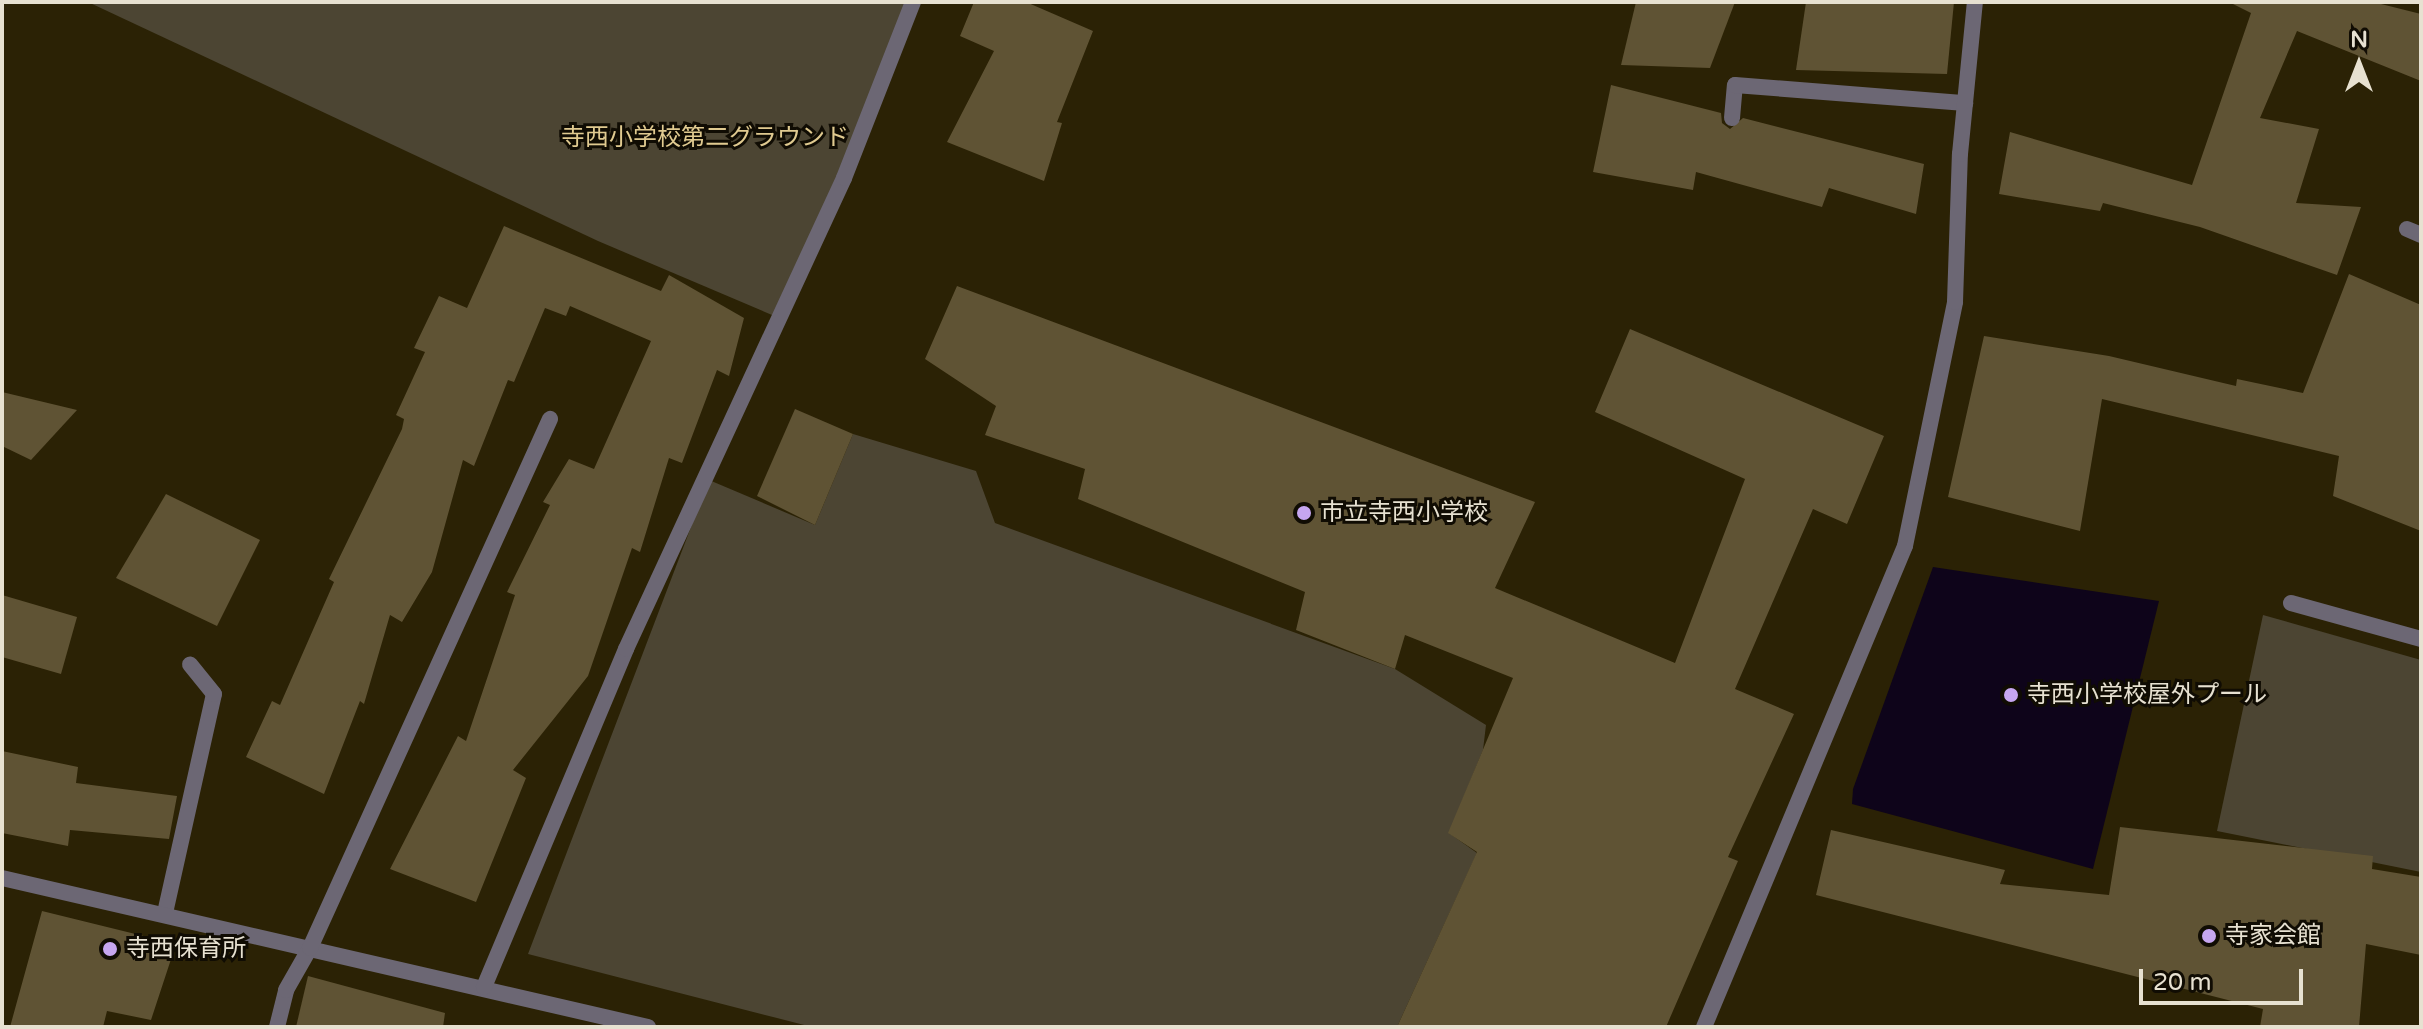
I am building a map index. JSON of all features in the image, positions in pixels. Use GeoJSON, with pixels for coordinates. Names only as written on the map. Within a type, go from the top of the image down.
{"type":"FeatureCollection","features":[{"type":"Feature","properties":{"kind":"street"},"geometry":{"type":"LineString","coordinates":[[484,987],[626,649],[844,178],[913,2]]}},
{"type":"Feature","properties":{"kind":"street"},"geometry":{"type":"LineString","coordinates":[[1704,1027],[1905,546],[1955,302],[1965,103],[1975,2]]}},
{"type":"Feature","properties":{"kind":"street"},"geometry":{"type":"LineString","coordinates":[[1732,118],[1735,85],[1965,103]]}},
{"type":"Feature","properties":{"kind":"street"},"geometry":{"type":"LineString","coordinates":[[277,1027],[286,990],[310,948],[550,419]]}},
{"type":"Feature","properties":{"kind":"street"},"geometry":{"type":"LineString","coordinates":[[2291,603],[2421,639]]}},
{"type":"Feature","properties":{"kind":"street"},"geometry":{"type":"LineString","coordinates":[[165,913],[214,694],[190,664]]}},
{"type":"Feature","properties":{"kind":"street"},"geometry":{"type":"LineString","coordinates":[[2,878],[165,913],[648,1027]]}},
{"type":"Feature","properties":{"kind":"green space","name":"寺西小学校第二グラウンド"},"geometry":{"type":"Polygon","coordinates":[[[88,2],[910,2],[779,318],[598,241],[88,2]]]}},
{"type":"Feature","properties":{"kind":"green space"},"geometry":{"type":"Polygon","coordinates":[[[853,434],[976,471],[995,523],[1395,669],[1486,725],[1483,750],[1449,833],[1477,853],[1397,1027],[812,1027],[528,954],[709,480],[815,525],[853,434]]]}},
{"type":"Feature","properties":{"kind":"green space"},"geometry":{"type":"Polygon","coordinates":[[[2263,615],[2421,660],[2421,872],[2217,831],[2263,615]]]}},
{"type":"Feature","properties":{"kind":"shaded area","name":"寺西小学校屋外プール"},"geometry":{"type":"Polygon","coordinates":[[[1933,567],[2159,601],[2093,869],[1852,804],[1853,789],[1933,567]]]}},
{"type":"Feature","properties":{"kind":"building"},"geometry":{"type":"Polygon","coordinates":[[[974,2],[1026,2],[1093,31],[1057,122],[1062,123],[1044,181],[947,142],[994,51],[960,36],[974,2]]]}},
{"type":"Feature","properties":{"kind":"building"},"geometry":{"type":"Polygon","coordinates":[[[1636,2],[1735,2],[1710,68],[1621,65],[1636,2]]]}},
{"type":"Feature","properties":{"kind":"building"},"geometry":{"type":"Polygon","coordinates":[[[1806,2],[1954,2],[1947,74],[1796,70],[1806,2]]]}},
{"type":"Feature","properties":{"kind":"building"},"geometry":{"type":"Polygon","coordinates":[[[2229,2],[2373,2],[2421,14],[2421,81],[2297,31],[2260,118],[2319,129],[2296,203],[2361,207],[2337,275],[2200,227],[2103,203],[2100,211],[1999,194],[2010,132],[2192,185],[2251,13],[2229,2]]]}},
{"type":"Feature","properties":{"kind":"building"},"geometry":{"type":"Polygon","coordinates":[[[1611,85],[1721,113],[1722,123],[1730,129],[1743,118],[1924,164],[1916,214],[1829,188],[1822,207],[1696,172],[1693,190],[1593,172],[1611,85]]]}},
{"type":"Feature","properties":{"kind":"building"},"geometry":{"type":"Polygon","coordinates":[[[504,226],[661,291],[669,275],[744,318],[729,376],[717,370],[682,463],[669,458],[640,552],[632,548],[588,676],[513,770],[526,778],[476,902],[390,869],[458,736],[466,741],[515,595],[507,592],[550,505],[543,502],[569,459],[594,469],[651,341],[570,306],[566,316],[545,308],[514,382],[508,380],[474,466],[463,460],[432,572],[402,622],[390,615],[364,704],[360,701],[324,794],[246,757],[272,701],[280,705],[334,582],[329,579],[402,429],[404,419],[396,415],[425,352],[414,348],[439,296],[467,308],[504,226]]]}},
{"type":"Feature","properties":{"kind":"building"},"geometry":{"type":"Polygon","coordinates":[[[2349,274],[2421,305],[2421,531],[2333,496],[2339,456],[2102,399],[2080,531],[1948,497],[1984,336],[2109,356],[2236,386],[2237,379],[2303,393],[2349,274]]]}},
{"type":"Feature","properties":{"kind":"building"},"geometry":{"type":"Polygon","coordinates":[[[957,286],[1535,502],[1495,588],[1675,663],[1745,479],[1595,412],[1630,329],[1884,436],[1847,524],[1813,509],[1735,689],[1794,714],[1728,857],[1738,861],[1666,1027],[1397,1027],[1477,852],[1448,833],[1513,678],[1405,635],[1395,669],[1296,630],[1305,592],[1078,499],[1085,469],[985,435],[996,406],[925,359],[957,286]]]}},
{"type":"Feature","properties":{"kind":"building"},"geometry":{"type":"Polygon","coordinates":[[[2,392],[77,410],[31,460],[2,446],[2,392]]]}},
{"type":"Feature","properties":{"kind":"building"},"geometry":{"type":"Polygon","coordinates":[[[795,409],[853,434],[815,525],[757,496],[795,409]]]}},
{"type":"Feature","properties":{"kind":"building"},"geometry":{"type":"Polygon","coordinates":[[[166,494],[260,540],[217,626],[116,578],[166,494]]]}},
{"type":"Feature","properties":{"kind":"building"},"geometry":{"type":"Polygon","coordinates":[[[2,595],[77,617],[61,674],[2,657],[2,595]]]}},
{"type":"Feature","properties":{"kind":"building"},"geometry":{"type":"Polygon","coordinates":[[[2,751],[78,767],[76,783],[177,796],[169,839],[70,830],[68,846],[2,833],[2,751]]]}},
{"type":"Feature","properties":{"kind":"building","name":"寺家会館"},"geometry":{"type":"Polygon","coordinates":[[[2120,827],[2373,856],[2372,869],[2421,877],[2421,955],[2366,944],[2359,1027],[2260,1027],[2263,1009],[1816,895],[1831,830],[2005,870],[2000,884],[2109,895],[2120,827]]]}},
{"type":"Feature","properties":{"kind":"building"},"geometry":{"type":"Polygon","coordinates":[[[42,911],[176,944],[151,1020],[107,1011],[103,1027],[10,1027],[42,911]]]}},
{"type":"Feature","properties":{"kind":"building"},"geometry":{"type":"Polygon","coordinates":[[[308,976],[445,1013],[443,1027],[296,1027],[308,976]]]}},
{"type":"Feature","properties":{"kind":"place","name":"市立寺西小学校"},"geometry":{"type":"Point","coordinates":[1304,513]}},
{"type":"Feature","properties":{"kind":"place","name":"寺西小学校屋外プール"},"geometry":{"type":"Point","coordinates":[2011,695]}},
{"type":"Feature","properties":{"kind":"place","name":"寺家会館"},"geometry":{"type":"Point","coordinates":[2209,936]}},
{"type":"Feature","properties":{"kind":"place","name":"寺西保育所"},"geometry":{"type":"Point","coordinates":[110,949]}}]}
